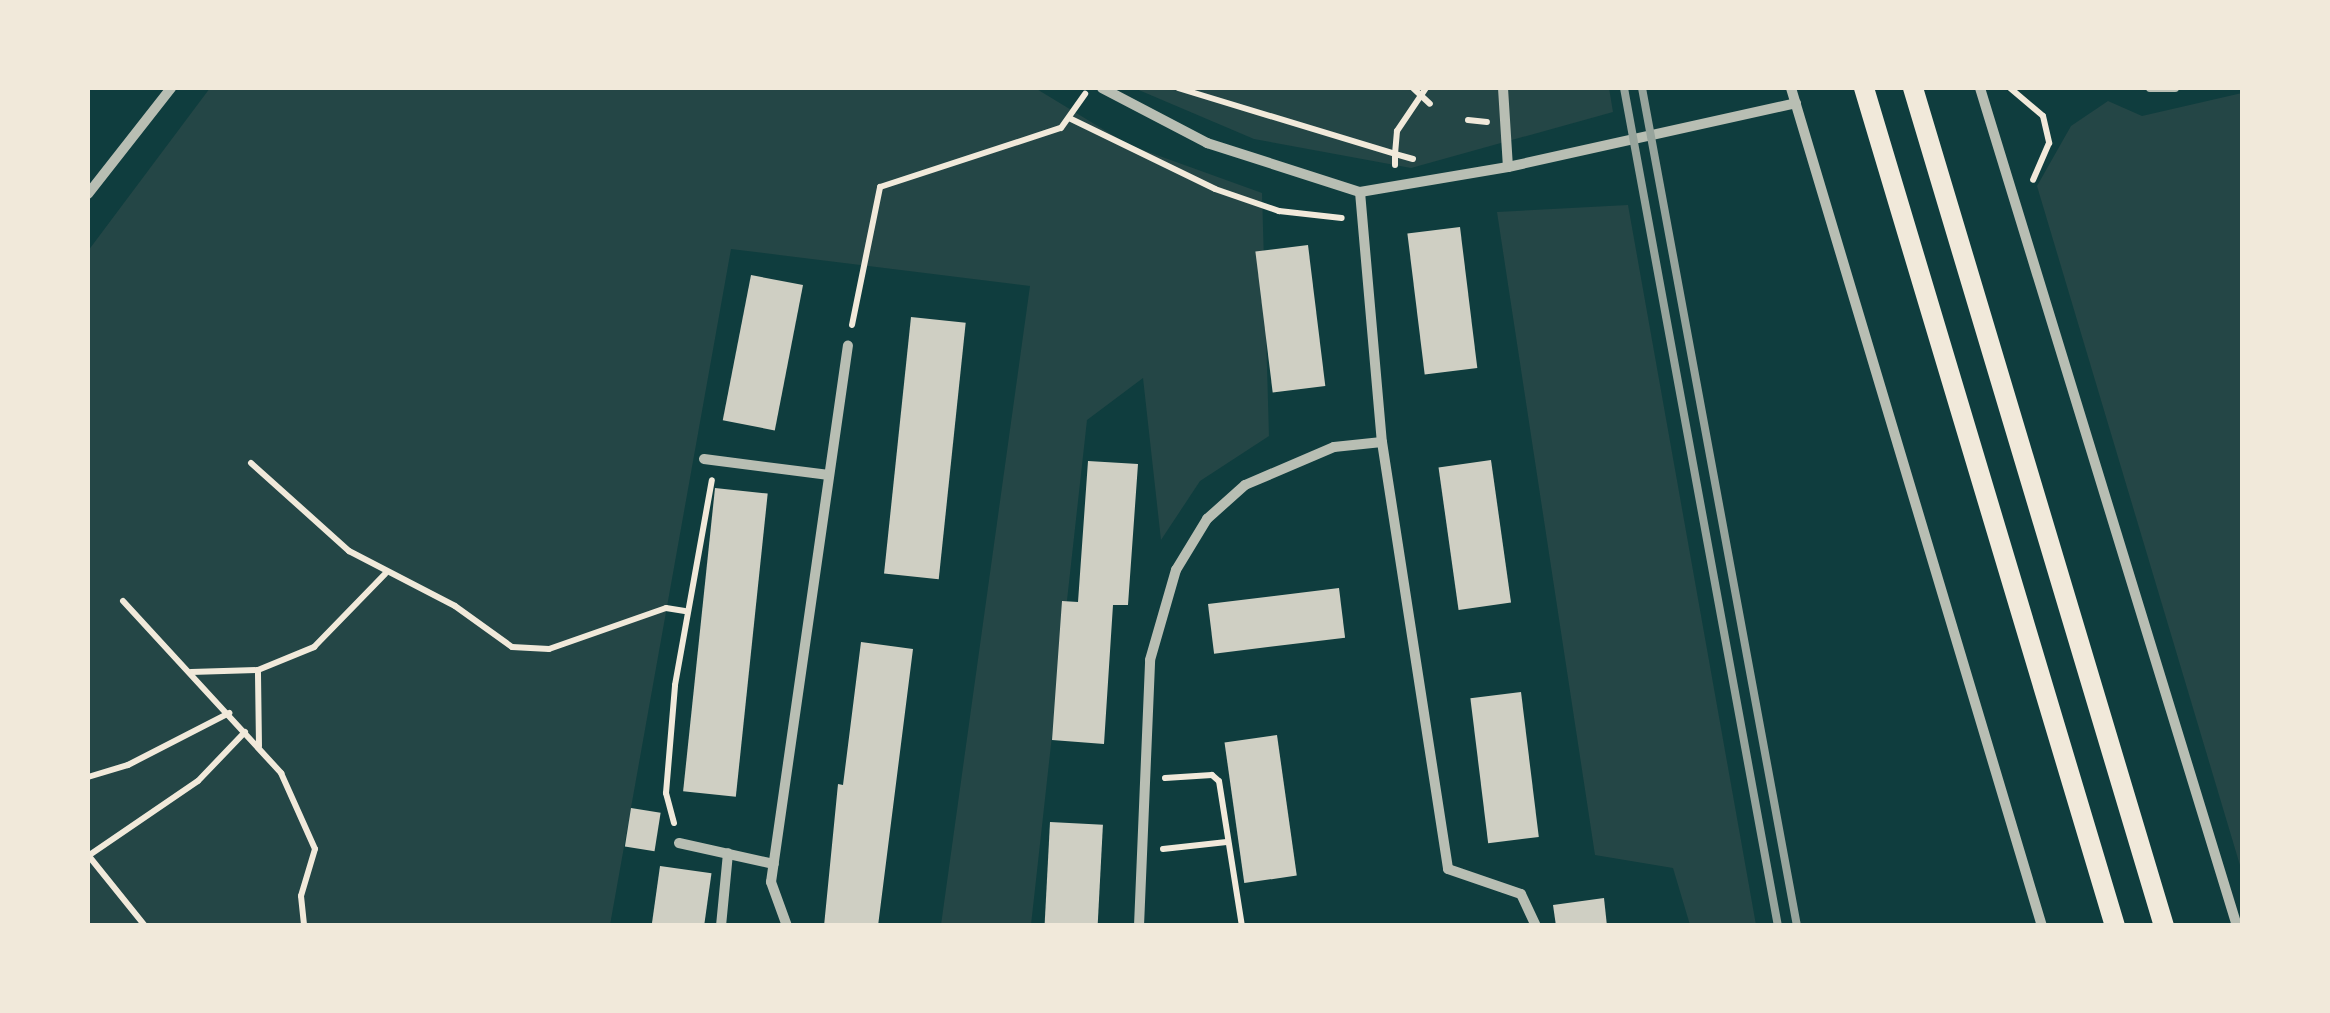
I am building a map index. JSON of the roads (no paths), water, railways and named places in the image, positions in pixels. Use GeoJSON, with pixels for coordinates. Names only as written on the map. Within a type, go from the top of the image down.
{"type":"FeatureCollection","features":[{"type":"Feature","properties":{"kind":"main road"},"geometry":{"type":"LineString","coordinates":[[1864,88],[2115,926]]}},
{"type":"Feature","properties":{"kind":"main road"},"geometry":{"type":"LineString","coordinates":[[1913,88],[2164,926]]}},
{"type":"Feature","properties":{"kind":"street"},"geometry":{"type":"LineString","coordinates":[[89,189],[171,88]]}},
{"type":"Feature","properties":{"kind":"street"},"geometry":{"type":"LineString","coordinates":[[1102,88],[1207,143],[1360,192],[1394,190],[1508,167],[1796,104]]}},
{"type":"Feature","properties":{"kind":"street"},"geometry":{"type":"LineString","coordinates":[[1503,88],[1508,167]]}},
{"type":"Feature","properties":{"kind":"street"},"geometry":{"type":"LineString","coordinates":[[1790,88],[2042,926]]}},
{"type":"Feature","properties":{"kind":"street"},"geometry":{"type":"LineString","coordinates":[[1980,88],[2237,926]]}},
{"type":"Feature","properties":{"kind":"street"},"geometry":{"type":"LineString","coordinates":[[1360,192],[1382,442],[1448,870],[1521,894],[1536,926]]}},
{"type":"Feature","properties":{"kind":"street"},"geometry":{"type":"LineString","coordinates":[[788,926],[771,882],[848,346]]}},
{"type":"Feature","properties":{"kind":"street"},"geometry":{"type":"LineString","coordinates":[[1139,926],[1150,660],[1176,570],[1207,519],[1246,485],[1334,447],[1382,442]]}},
{"type":"Feature","properties":{"kind":"street"},"geometry":{"type":"LineString","coordinates":[[711,459],[829,476]]}},
{"type":"Feature","properties":{"kind":"street"},"geometry":{"type":"LineString","coordinates":[[679,843],[774,864]]}},
{"type":"Feature","properties":{"kind":"street"},"geometry":{"type":"LineString","coordinates":[[721,926],[728,853]]}},
{"type":"Feature","properties":{"kind":"lane"},"geometry":{"type":"LineString","coordinates":[[2150,88],[2174,88]]}},
{"type":"Feature","properties":{"kind":"railway"},"geometry":{"type":"LineString","coordinates":[[1624,88],[1778,926]]}},
{"type":"Feature","properties":{"kind":"railway"},"geometry":{"type":"LineString","coordinates":[[1642,88],[1797,926]]}}]}
